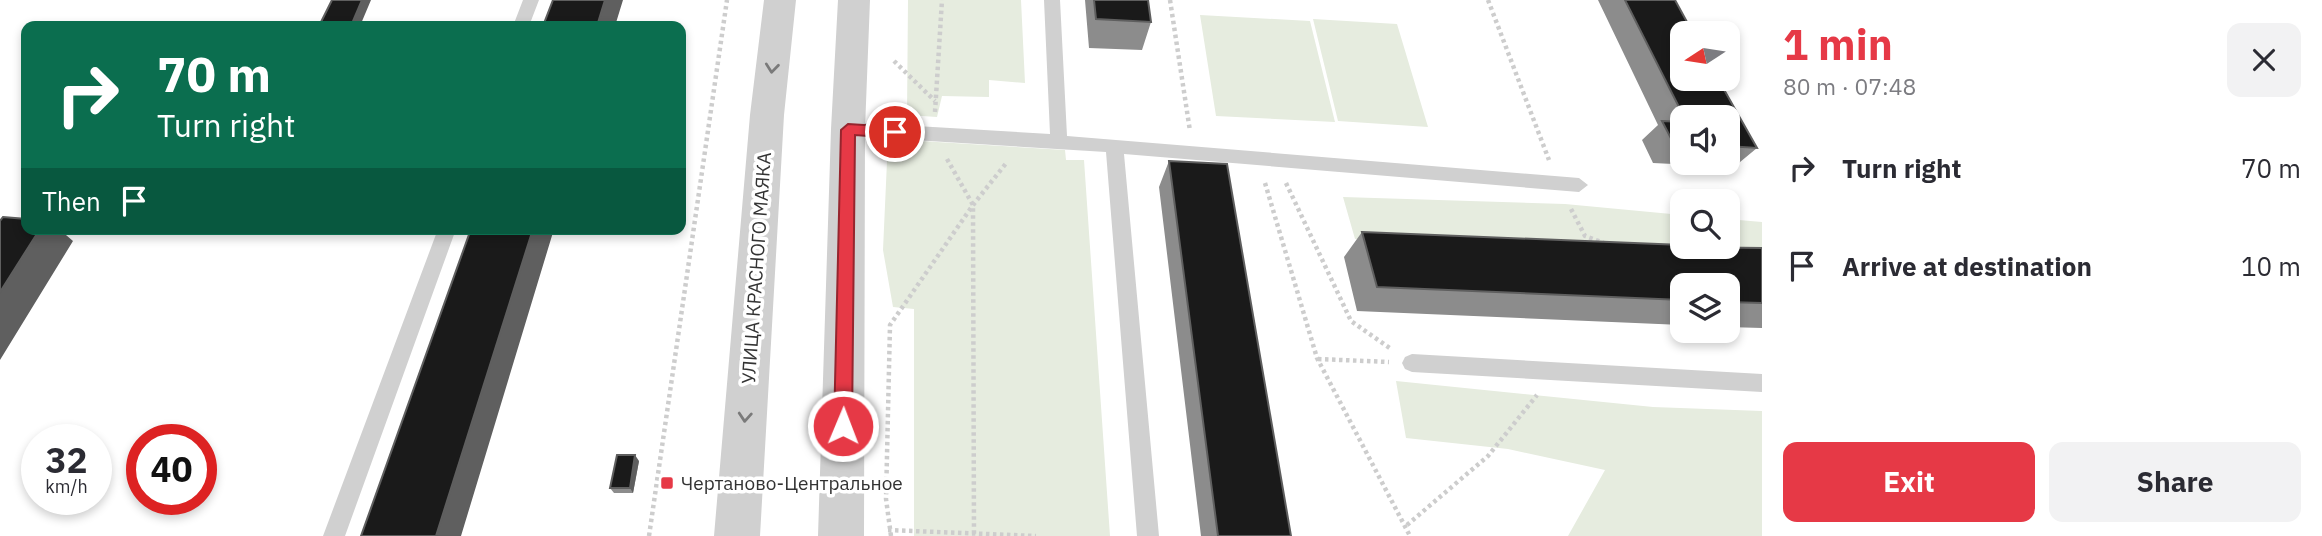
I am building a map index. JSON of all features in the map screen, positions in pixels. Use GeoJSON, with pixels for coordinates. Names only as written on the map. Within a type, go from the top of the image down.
{"type":"FeatureCollection","features":[{"type":"Feature","properties":{"kind":"street","name":"УЛИЦА КРАСНОГО МАЯКА"},"geometry":{"type":"LineString","coordinates":[[737,536],[767,116],[780,0]]}},
{"type":"Feature","properties":{"kind":"street"},"geometry":{"type":"LineString","coordinates":[[841,536],[848,130],[854,0]]}},
{"type":"Feature","properties":{"kind":"lane"},"geometry":{"type":"LineString","coordinates":[[523,21],[531,0]]}},
{"type":"Feature","properties":{"kind":"lane"},"geometry":{"type":"LineString","coordinates":[[1052,0],[1059,142]]}},
{"type":"Feature","properties":{"kind":"lane"},"geometry":{"type":"LineString","coordinates":[[848,130],[1026,139],[1579,185]]}},
{"type":"Feature","properties":{"kind":"lane"},"geometry":{"type":"LineString","coordinates":[[1114,146],[1148,536]]}},
{"type":"Feature","properties":{"kind":"lane"},"geometry":{"type":"LineString","coordinates":[[334,536],[445,235]]}},
{"type":"Feature","properties":{"kind":"lane"},"geometry":{"type":"LineString","coordinates":[[1412,363],[1762,383]]}},
{"type":"Feature","properties":{"kind":"path"},"geometry":{"type":"LineString","coordinates":[[649,536],[727,0]]}},
{"type":"Feature","properties":{"kind":"path"},"geometry":{"type":"LineString","coordinates":[[942,0],[933,134],[973,205],[974,535]]}},
{"type":"Feature","properties":{"kind":"path"},"geometry":{"type":"LineString","coordinates":[[1170,0],[1194,152]]}},
{"type":"Feature","properties":{"kind":"path"},"geometry":{"type":"LineString","coordinates":[[1488,0],[1558,182],[1586,236],[1614,247]]}},
{"type":"Feature","properties":{"kind":"path"},"geometry":{"type":"LineString","coordinates":[[894,61],[936,102]]}},
{"type":"Feature","properties":{"kind":"path"},"geometry":{"type":"LineString","coordinates":[[1026,139],[973,205],[890,325],[889,533],[1037,536]]}},
{"type":"Feature","properties":{"kind":"path"},"geometry":{"type":"LineString","coordinates":[[1266,158],[1317,358],[1407,525],[1410,536]]}},
{"type":"Feature","properties":{"kind":"path"},"geometry":{"type":"LineString","coordinates":[[1266,158],[1351,321],[1412,363]]}},
{"type":"Feature","properties":{"kind":"path"},"geometry":{"type":"LineString","coordinates":[[1317,358],[1412,363]]}},
{"type":"Feature","properties":{"kind":"path"},"geometry":{"type":"LineString","coordinates":[[1407,525],[1488,456],[1525,410]]}},
{"type":"Feature","properties":{"kind":"shaded area"},"geometry":{"type":"Polygon","coordinates":[[[908,0],[1021,0],[1025,83],[989,80],[989,97],[942,96],[937,117],[907,115],[908,0]]]}},
{"type":"Feature","properties":{"kind":"shaded area"},"geometry":{"type":"Polygon","coordinates":[[[1200,15],[1310,21],[1335,122],[1216,116],[1200,15]]]}},
{"type":"Feature","properties":{"kind":"shaded area"},"geometry":{"type":"Polygon","coordinates":[[[1313,19],[1397,24],[1428,127],[1338,121],[1313,19]]]}},
{"type":"Feature","properties":{"kind":"shaded area"},"geometry":{"type":"Polygon","coordinates":[[[888,139],[1065,150],[1066,160],[1084,160],[1110,536],[914,536],[914,309],[893,307],[883,250],[888,139]]]}},
{"type":"Feature","properties":{"kind":"shaded area"},"geometry":{"type":"Polygon","coordinates":[[[1343,197],[1565,204],[1670,214],[1670,258],[1355,239],[1343,197]]]}},
{"type":"Feature","properties":{"kind":"shaded area"},"geometry":{"type":"Polygon","coordinates":[[[1740,220],[1762,222],[1762,263],[1694,259],[1740,259],[1740,220]]]}},
{"type":"Feature","properties":{"kind":"shaded area"},"geometry":{"type":"Polygon","coordinates":[[[1396,381],[1653,407],[1762,411],[1762,536],[1568,536],[1605,470],[1508,449],[1406,438],[1396,381]]]}},
{"type":"Feature","properties":{"kind":"building"},"geometry":{"type":"Polygon","coordinates":[[[332,0],[362,0],[353,21],[322,21],[332,0]]]}},
{"type":"Feature","properties":{"kind":"building"},"geometry":{"type":"Polygon","coordinates":[[[553,0],[605,0],[599,21],[545,21],[553,0]]]}},
{"type":"Feature","properties":{"kind":"building"},"geometry":{"type":"Polygon","coordinates":[[[1094,0],[1148,0],[1151,22],[1096,19],[1094,0]]]}},
{"type":"Feature","properties":{"kind":"building"},"geometry":{"type":"Polygon","coordinates":[[[1625,0],[1675,0],[1686,21],[1670,21],[1670,89],[1625,0]]]}},
{"type":"Feature","properties":{"kind":"building"},"geometry":{"type":"Polygon","coordinates":[[[1671,91],[1725,91],[1733,105],[1678,105],[1671,91]]]}},
{"type":"Feature","properties":{"kind":"building"},"geometry":{"type":"Polygon","coordinates":[[[1740,118],[1757,148],[1740,147],[1740,118]]]}},
{"type":"Feature","properties":{"kind":"building"},"geometry":{"type":"Polygon","coordinates":[[[1662,121],[1670,121],[1670,136],[1662,121]]]}},
{"type":"Feature","properties":{"kind":"building"},"geometry":{"type":"Polygon","coordinates":[[[1169,161],[1227,164],[1291,536],[1218,536],[1169,161]]]}},
{"type":"Feature","properties":{"kind":"building"},"geometry":{"type":"Polygon","coordinates":[[[3,217],[21,219],[21,235],[36,235],[0,292],[0,221],[3,217]]]}},
{"type":"Feature","properties":{"kind":"building"},"geometry":{"type":"Polygon","coordinates":[[[1362,232],[1670,245],[1670,259],[1740,259],[1740,248],[1762,248],[1762,303],[1740,302],[1740,273],[1670,273],[1670,299],[1377,287],[1362,232]]]}},
{"type":"Feature","properties":{"kind":"building"},"geometry":{"type":"Polygon","coordinates":[[[469,235],[531,235],[436,536],[361,536],[469,235]]]}},
{"type":"Feature","properties":{"kind":"building"},"geometry":{"type":"Polygon","coordinates":[[[617,455],[635,455],[630,488],[610,488],[617,455]]]}},
{"type":"Feature","properties":{"kind":"place","name":"Чертаново-Центральное"},"geometry":{"type":"Point","coordinates":[667,483]}},
{"type":"Feature","properties":{"kind":"route"},"geometry":{"type":"LineString","coordinates":[[843,426],[848,130],[895,132]]}}]}
